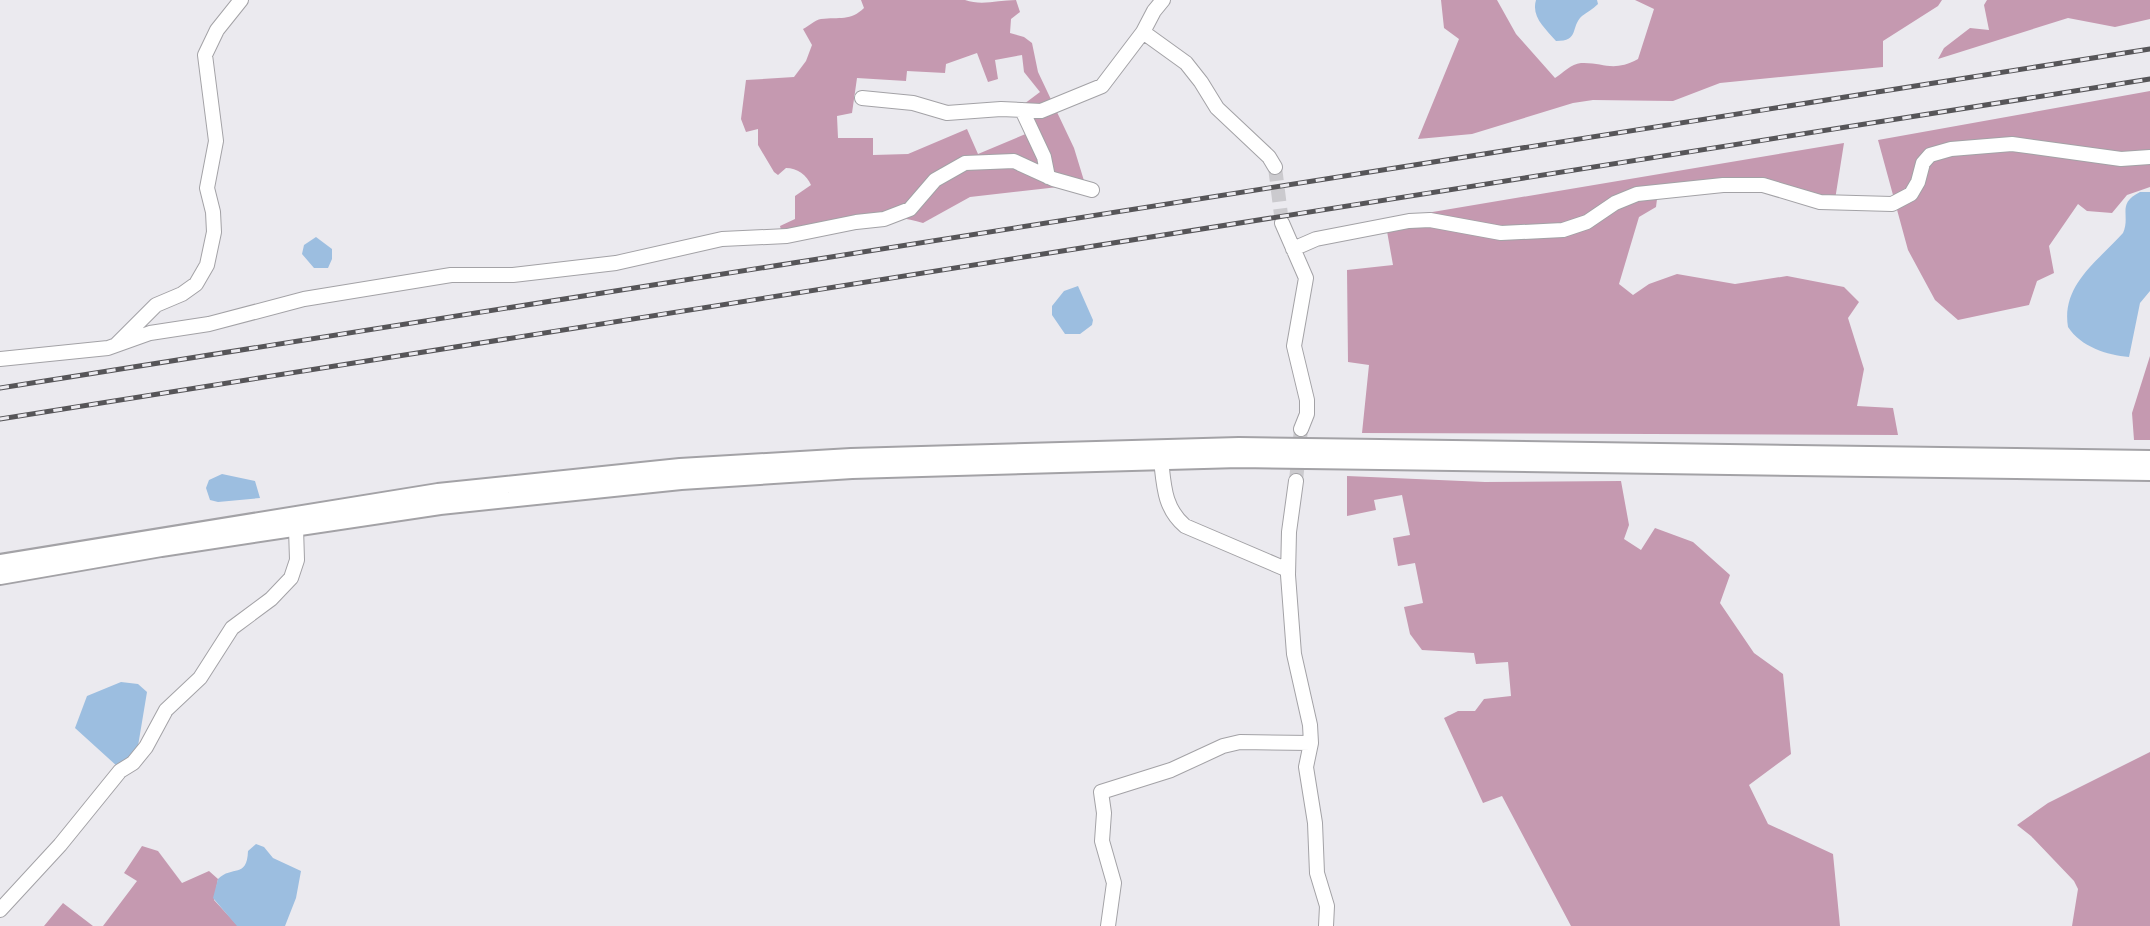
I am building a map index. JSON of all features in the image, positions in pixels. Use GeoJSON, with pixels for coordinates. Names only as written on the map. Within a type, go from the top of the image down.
{"type":"FeatureCollection","features":[{"type":"Feature","properties":{"kind":"main road"},"geometry":{"type":"LineString","coordinates":[[0,562],[438,492],[657,469],[851,456],[1239,446],[2150,459]]}},
{"type":"Feature","properties":{"kind":"main road"},"geometry":{"type":"LineString","coordinates":[[0,576],[440,506],[681,481],[852,470],[1161,460],[2150,472]]}},
{"type":"Feature","properties":{"kind":"street"},"geometry":{"type":"LineString","coordinates":[[116,346],[156,305],[182,294],[196,284],[207,265],[214,232],[213,212],[207,188],[216,141],[205,55],[217,30],[241,0]]}},
{"type":"Feature","properties":{"kind":"street"},"geometry":{"type":"LineString","coordinates":[[862,98],[913,103],[947,113],[1001,109],[1041,111],[1102,86],[1143,32],[1154,11],[1163,0]]}},
{"type":"Feature","properties":{"kind":"street"},"geometry":{"type":"LineString","coordinates":[[1143,32],[1186,63],[1202,82],[1216,108],[1269,157],[1275,167]]}},
{"type":"Feature","properties":{"kind":"street"},"geometry":{"type":"LineString","coordinates":[[1022,110],[1044,157],[1048,177]]}},
{"type":"Feature","properties":{"kind":"street"},"geometry":{"type":"LineString","coordinates":[[1293,249],[1316,239],[1417,220],[1430,220],[1501,233],[1563,230],[1587,222],[1615,203],[1637,194],[1723,184],[1763,185],[1820,202],[1892,204],[1911,194],[1918,182],[1923,163],[1930,154],[1996,144],[2121,159],[2150,157]]}},
{"type":"Feature","properties":{"kind":"street"},"geometry":{"type":"LineString","coordinates":[[0,359],[116,346],[150,333],[209,324],[283,304],[452,275],[513,275],[616,263],[722,239],[787,236],[893,218],[914,205],[935,180],[965,164],[1014,161],[1048,177],[1092,190]]}},
{"type":"Feature","properties":{"kind":"street"},"geometry":{"type":"LineString","coordinates":[[1282,223],[1306,278],[1294,346],[1307,400],[1307,414],[1301,429]]}},
{"type":"Feature","properties":{"kind":"street"},"geometry":{"type":"LineString","coordinates":[[1161,460],[1166,501],[1179,521],[1198,534],[1288,570]]}},
{"type":"Feature","properties":{"kind":"street"},"geometry":{"type":"LineString","coordinates":[[1296,481],[1289,532],[1288,570],[1294,654],[1310,725],[1311,743],[1306,767],[1315,823],[1317,873],[1327,906],[1326,926]]}},
{"type":"Feature","properties":{"kind":"street"},"geometry":{"type":"LineString","coordinates":[[0,910],[60,845],[120,771],[133,764],[146,747],[166,710],[200,678],[232,628],[271,599],[288,581],[296,565],[296,528]]}},
{"type":"Feature","properties":{"kind":"street"},"geometry":{"type":"LineString","coordinates":[[1108,926],[1114,883],[1102,841],[1104,813],[1101,792],[1171,770],[1223,746],[1240,742],[1311,743]]}},
{"type":"Feature","properties":{"kind":"shaded area"},"geometry":{"type":"Polygon","coordinates":[[[861,0],[965,0],[984,3],[1016,0],[1020,12],[1011,19],[1010,33],[1024,37],[1032,43],[1038,72],[1074,148],[1085,184],[970,197],[923,223],[894,217],[864,215],[797,229],[781,230],[780,226],[795,219],[795,196],[811,185],[804,175],[794,169],[786,168],[778,175],[774,172],[758,145],[758,129],[746,132],[741,119],[746,80],[794,77],[806,61],[812,45],[803,29],[819,20],[849,17],[864,8],[861,0]],[[977,53],[946,64],[945,73],[907,71],[906,81],[857,78],[852,113],[837,116],[838,138],[873,138],[873,155],[908,154],[967,129],[978,154],[1035,130],[1024,104],[1040,92],[1024,72],[1022,55],[995,60],[998,79],[988,82],[977,53]]]}},
{"type":"Feature","properties":{"kind":"shaded area"},"geometry":{"type":"Polygon","coordinates":[[[1441,0],[1497,0],[1516,34],[1555,78],[1570,67],[1581,63],[1615,66],[1638,59],[1654,9],[1635,0],[1942,0],[1938,6],[1883,41],[1883,67],[1720,83],[1673,101],[1593,100],[1573,103],[1472,134],[1418,139],[1459,39],[1444,28],[1441,0]]]}},
{"type":"Feature","properties":{"kind":"shaded area"},"geometry":{"type":"Polygon","coordinates":[[[1987,0],[2150,0],[2150,19],[2115,27],[2068,18],[1938,59],[1944,48],[1970,28],[1989,30],[1984,5],[1987,0]]]}},
{"type":"Feature","properties":{"kind":"shaded area"},"geometry":{"type":"Polygon","coordinates":[[[2150,91],[2150,187],[2127,195],[2112,213],[2087,211],[2078,204],[2049,246],[2054,273],[2037,281],[2029,305],[1958,320],[1935,300],[1908,250],[1878,140],[2150,91]]]}},
{"type":"Feature","properties":{"kind":"shaded area"},"geometry":{"type":"Polygon","coordinates":[[[1844,143],[1834,206],[1750,187],[1657,199],[1656,207],[1639,217],[1619,284],[1633,295],[1649,284],[1677,274],[1735,284],[1787,276],[1844,287],[1859,302],[1848,318],[1864,369],[1857,406],[1893,408],[1898,435],[1362,433],[1369,365],[1348,362],[1347,270],[1393,265],[1385,220],[1844,143]]]}},
{"type":"Feature","properties":{"kind":"shaded area"},"geometry":{"type":"Polygon","coordinates":[[[2150,356],[2150,440],[2134,440],[2132,413],[2150,356]]]}},
{"type":"Feature","properties":{"kind":"shaded area"},"geometry":{"type":"Polygon","coordinates":[[[1347,476],[1485,482],[1621,481],[1629,525],[1624,539],[1641,550],[1655,528],[1693,542],[1730,575],[1720,603],[1754,653],[1783,674],[1791,754],[1749,785],[1768,824],[1833,854],[1840,926],[1571,926],[1502,796],[1483,803],[1444,718],[1458,711],[1475,711],[1484,699],[1511,696],[1508,662],[1476,664],[1474,653],[1422,650],[1410,634],[1404,607],[1423,603],[1415,563],[1398,566],[1393,538],[1410,535],[1402,495],[1374,500],[1376,510],[1347,516],[1347,476]]]}},
{"type":"Feature","properties":{"kind":"shaded area"},"geometry":{"type":"Polygon","coordinates":[[[2150,752],[2150,926],[2072,926],[2078,889],[2074,881],[2031,836],[2017,825],[2048,803],[2150,752]]]}},
{"type":"Feature","properties":{"kind":"shaded area"},"geometry":{"type":"Polygon","coordinates":[[[142,846],[158,851],[182,883],[209,871],[218,879],[214,900],[238,926],[103,926],[137,881],[124,873],[142,846]]]}},
{"type":"Feature","properties":{"kind":"shaded area"},"geometry":{"type":"Polygon","coordinates":[[[63,903],[93,926],[44,926],[63,903]]]}},
{"type":"Feature","properties":{"kind":"water"},"geometry":{"type":"Polygon","coordinates":[[[1536,0],[1597,0],[1598,4],[1578,20],[1572,36],[1556,41],[1537,17],[1536,0]]]}},
{"type":"Feature","properties":{"kind":"water"},"geometry":{"type":"Polygon","coordinates":[[[2140,192],[2150,192],[2150,291],[2140,303],[2129,357],[2103,352],[2080,340],[2068,327],[2067,312],[2076,286],[2093,264],[2123,233],[2128,201],[2140,192]]]}},
{"type":"Feature","properties":{"kind":"water"},"geometry":{"type":"Polygon","coordinates":[[[316,237],[332,249],[332,259],[328,268],[314,268],[302,254],[304,245],[316,237]]]}},
{"type":"Feature","properties":{"kind":"water"},"geometry":{"type":"Polygon","coordinates":[[[1078,286],[1093,320],[1092,325],[1080,334],[1065,334],[1052,315],[1052,306],[1064,291],[1078,286]]]}},
{"type":"Feature","properties":{"kind":"water"},"geometry":{"type":"Polygon","coordinates":[[[222,474],[255,481],[260,498],[218,502],[210,500],[206,488],[209,480],[222,474]]]}},
{"type":"Feature","properties":{"kind":"water"},"geometry":{"type":"Polygon","coordinates":[[[121,682],[138,684],[147,692],[138,746],[134,755],[118,767],[75,728],[87,696],[121,682]]]}},
{"type":"Feature","properties":{"kind":"water"},"geometry":{"type":"Polygon","coordinates":[[[256,844],[264,847],[273,858],[301,871],[296,898],[285,926],[237,926],[213,898],[218,879],[242,868],[247,860],[248,851],[256,844]]]}},
{"type":"Feature","properties":{"kind":"tunnel"},"geometry":{"type":"LineString","coordinates":[[1275,167],[1282,223]]}},
{"type":"Feature","properties":{"kind":"tunnel"},"geometry":{"type":"LineString","coordinates":[[1296,481],[1301,429]]}},
{"type":"Feature","properties":{"kind":"railway"},"geometry":{"type":"LineString","coordinates":[[0,388],[2150,49]]}},
{"type":"Feature","properties":{"kind":"railway"},"geometry":{"type":"LineString","coordinates":[[0,419],[2150,79]]}}]}
